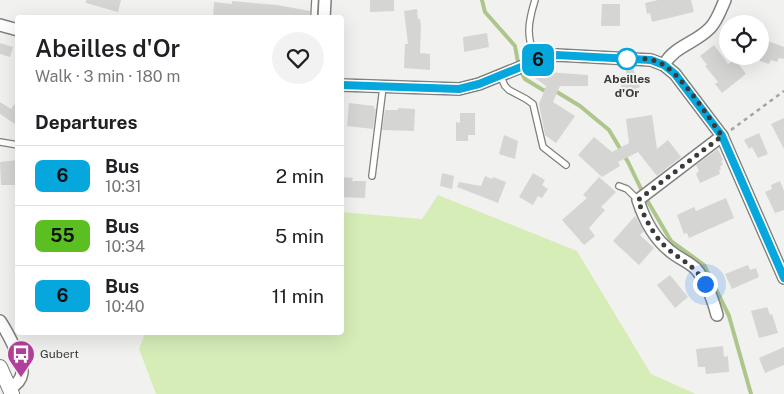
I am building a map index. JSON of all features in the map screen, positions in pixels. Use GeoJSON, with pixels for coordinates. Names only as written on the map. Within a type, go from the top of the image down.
{"type":"FeatureCollection","features":[{"type":"Feature","properties":{"kind":"street"},"geometry":{"type":"LineString","coordinates":[[324,15],[325,0]]}},
{"type":"Feature","properties":{"kind":"street"},"geometry":{"type":"LineString","coordinates":[[664,65],[674,52],[711,28],[725,0]]}},
{"type":"Feature","properties":{"kind":"street"},"geometry":{"type":"LineString","coordinates":[[0,25],[15,29]]}},
{"type":"Feature","properties":{"kind":"street"},"geometry":{"type":"LineString","coordinates":[[344,85],[459,89],[473,86],[535,61],[556,55],[651,60],[664,65],[675,74],[722,136],[784,278]]}},
{"type":"Feature","properties":{"kind":"street"},"geometry":{"type":"LineString","coordinates":[[717,315],[705,284],[698,272],[669,250],[656,237],[644,216],[643,196],[722,136]]}},
{"type":"Feature","properties":{"kind":"street"},"geometry":{"type":"LineString","coordinates":[[0,321],[22,366],[21,378],[11,391],[0,367]]}},
{"type":"Feature","properties":{"kind":"lane"},"geometry":{"type":"LineString","coordinates":[[314,15],[316,0]]}},
{"type":"Feature","properties":{"kind":"lane"},"geometry":{"type":"LineString","coordinates":[[535,0],[528,21],[528,33],[535,61]]}},
{"type":"Feature","properties":{"kind":"lane"},"geometry":{"type":"LineString","coordinates":[[500,75],[505,86],[532,104],[543,147],[566,165]]}},
{"type":"Feature","properties":{"kind":"lane"},"geometry":{"type":"LineString","coordinates":[[372,176],[383,87]]}},
{"type":"Feature","properties":{"kind":"lane"},"geometry":{"type":"LineString","coordinates":[[0,142],[15,144]]}},
{"type":"Feature","properties":{"kind":"lane"},"geometry":{"type":"LineString","coordinates":[[619,186],[643,196]]}},
{"type":"Feature","properties":{"kind":"path"},"geometry":{"type":"LineString","coordinates":[[722,136],[784,91]]}},
{"type":"Feature","properties":{"kind":"green space"},"geometry":{"type":"Polygon","coordinates":[[[438,195],[577,251],[651,374],[696,394],[156,394],[139,349],[144,335],[344,335],[344,212],[422,219],[438,195]]]}},
{"type":"Feature","properties":{"kind":"building"},"geometry":{"type":"Polygon","coordinates":[[[86,0],[121,0],[118,12],[86,3],[86,0]]]}},
{"type":"Feature","properties":{"kind":"building"},"geometry":{"type":"Polygon","coordinates":[[[370,0],[394,0],[394,11],[370,12],[370,0]]]}},
{"type":"Feature","properties":{"kind":"building"},"geometry":{"type":"Polygon","coordinates":[[[658,0],[691,0],[694,12],[652,22],[650,13],[647,14],[645,3],[658,0]]]}},
{"type":"Feature","properties":{"kind":"building"},"geometry":{"type":"Polygon","coordinates":[[[232,1],[277,5],[310,11],[309,15],[213,15],[214,2],[232,4],[232,1]]]}},
{"type":"Feature","properties":{"kind":"building"},"geometry":{"type":"Polygon","coordinates":[[[602,4],[620,4],[620,26],[601,26],[602,4]]]}},
{"type":"Feature","properties":{"kind":"building"},"geometry":{"type":"Polygon","coordinates":[[[417,9],[421,26],[420,53],[430,54],[430,70],[404,68],[405,44],[408,44],[404,11],[417,9]]]}},
{"type":"Feature","properties":{"kind":"building"},"geometry":{"type":"Polygon","coordinates":[[[487,33],[489,47],[464,52],[463,37],[487,33]]]}},
{"type":"Feature","properties":{"kind":"building"},"geometry":{"type":"Polygon","coordinates":[[[769,41],[784,47],[784,59],[779,58],[777,62],[771,60],[769,64],[769,41]]]}},
{"type":"Feature","properties":{"kind":"building"},"geometry":{"type":"Polygon","coordinates":[[[0,43],[13,47],[10,57],[0,54],[0,43]]]}},
{"type":"Feature","properties":{"kind":"building"},"geometry":{"type":"Polygon","coordinates":[[[714,45],[719,52],[719,65],[739,65],[746,74],[722,93],[715,84],[718,82],[705,66],[707,65],[700,56],[714,45]]]}},
{"type":"Feature","properties":{"kind":"building"},"geometry":{"type":"Polygon","coordinates":[[[546,65],[547,72],[588,75],[588,86],[560,86],[553,102],[575,116],[556,143],[545,135],[539,104],[546,86],[528,73],[546,65]]]}},
{"type":"Feature","properties":{"kind":"building"},"geometry":{"type":"Polygon","coordinates":[[[626,66],[632,66],[640,87],[624,93],[619,80],[626,77],[626,66]]]}},
{"type":"Feature","properties":{"kind":"building"},"geometry":{"type":"Polygon","coordinates":[[[0,102],[11,109],[15,103],[15,124],[0,114],[0,102]]]}},
{"type":"Feature","properties":{"kind":"building"},"geometry":{"type":"Polygon","coordinates":[[[349,103],[374,106],[374,109],[376,109],[373,129],[347,126],[349,103]]]}},
{"type":"Feature","properties":{"kind":"building"},"geometry":{"type":"Polygon","coordinates":[[[398,108],[415,109],[414,131],[382,130],[385,110],[398,110],[398,108]]]}},
{"type":"Feature","properties":{"kind":"building"},"geometry":{"type":"Polygon","coordinates":[[[460,113],[475,113],[475,135],[468,135],[468,141],[456,141],[456,122],[460,123],[460,113]]]}},
{"type":"Feature","properties":{"kind":"building"},"geometry":{"type":"Polygon","coordinates":[[[652,115],[657,149],[668,140],[681,157],[657,176],[638,152],[618,162],[620,166],[602,177],[578,155],[594,137],[612,152],[629,143],[626,119],[652,115]]]}},
{"type":"Feature","properties":{"kind":"building"},"geometry":{"type":"Polygon","coordinates":[[[784,118],[784,149],[771,124],[784,118]]]}},
{"type":"Feature","properties":{"kind":"building"},"geometry":{"type":"Polygon","coordinates":[[[759,133],[768,154],[758,158],[752,147],[749,149],[744,140],[759,133]]]}},
{"type":"Feature","properties":{"kind":"building"},"geometry":{"type":"Polygon","coordinates":[[[504,135],[518,141],[515,159],[499,154],[504,135]]]}},
{"type":"Feature","properties":{"kind":"building"},"geometry":{"type":"Polygon","coordinates":[[[718,149],[723,160],[721,161],[723,165],[720,166],[721,169],[719,170],[720,174],[700,183],[696,174],[699,171],[696,165],[718,149]]]}},
{"type":"Feature","properties":{"kind":"building"},"geometry":{"type":"Polygon","coordinates":[[[15,160],[15,185],[1,185],[0,162],[15,160]]]}},
{"type":"Feature","properties":{"kind":"building"},"geometry":{"type":"Polygon","coordinates":[[[442,173],[454,176],[452,189],[440,186],[442,173]]]}},
{"type":"Feature","properties":{"kind":"building"},"geometry":{"type":"Polygon","coordinates":[[[533,173],[545,180],[542,185],[548,189],[542,198],[538,196],[533,205],[519,197],[533,173]]]}},
{"type":"Feature","properties":{"kind":"building"},"geometry":{"type":"Polygon","coordinates":[[[485,176],[506,182],[498,203],[457,187],[459,182],[481,186],[485,176]]]}},
{"type":"Feature","properties":{"kind":"building"},"geometry":{"type":"Polygon","coordinates":[[[344,177],[353,178],[352,181],[366,181],[365,198],[344,197],[344,177]]]}},
{"type":"Feature","properties":{"kind":"building"},"geometry":{"type":"Polygon","coordinates":[[[599,177],[616,192],[601,207],[605,210],[589,228],[595,236],[584,245],[562,220],[587,198],[583,195],[599,177]]]}},
{"type":"Feature","properties":{"kind":"building"},"geometry":{"type":"Polygon","coordinates":[[[780,181],[784,191],[784,210],[775,213],[765,192],[772,189],[771,185],[780,181]]]}},
{"type":"Feature","properties":{"kind":"building"},"geometry":{"type":"Polygon","coordinates":[[[726,198],[734,218],[689,238],[687,233],[684,234],[677,215],[694,207],[696,211],[726,198]]]}},
{"type":"Feature","properties":{"kind":"building"},"geometry":{"type":"Polygon","coordinates":[[[635,216],[644,231],[640,235],[654,248],[639,265],[613,241],[635,216]]]}},
{"type":"Feature","properties":{"kind":"building"},"geometry":{"type":"Polygon","coordinates":[[[748,265],[750,270],[756,268],[759,277],[732,289],[725,274],[748,265]]]}},
{"type":"Feature","properties":{"kind":"building"},"geometry":{"type":"Polygon","coordinates":[[[670,275],[688,297],[675,308],[657,285],[670,275]]]}},
{"type":"Feature","properties":{"kind":"building"},"geometry":{"type":"Polygon","coordinates":[[[767,307],[770,315],[772,314],[778,333],[759,338],[751,311],[767,307]]]}},
{"type":"Feature","properties":{"kind":"building"},"geometry":{"type":"Polygon","coordinates":[[[723,346],[724,357],[728,356],[729,372],[706,374],[705,367],[698,367],[696,349],[723,346]]]}},
{"type":"Feature","properties":{"kind":"building"},"geometry":{"type":"Polygon","coordinates":[[[784,347],[784,365],[765,373],[759,358],[784,347]]]}},
{"type":"Feature","properties":{"kind":"waterway"},"geometry":{"type":"LineString","coordinates":[[482,0],[485,12],[515,46],[519,68],[525,79],[543,90],[557,92],[580,106],[609,130],[671,241],[704,265],[729,316],[751,394]]}},
{"type":"Feature","properties":{"kind":"bus line","name":"6"},"geometry":{"type":"LineString","coordinates":[[344,85],[459,89],[479,84],[543,58],[556,55],[656,61],[675,74],[722,136],[784,278]]}},
{"type":"Feature","properties":{"kind":"place","name":"Abeilles d'Or"},"geometry":{"type":"Point","coordinates":[627,59]}},
{"type":"Feature","properties":{"kind":"place","name":"Gubert"},"geometry":{"type":"Point","coordinates":[21,378]}},
{"type":"Feature","properties":{"kind":"route"},"geometry":{"type":"LineString","coordinates":[[627,59],[656,61],[668,68],[675,74],[722,136],[638,200],[644,216],[656,237],[669,250],[694,267],[705,284]]}}]}
